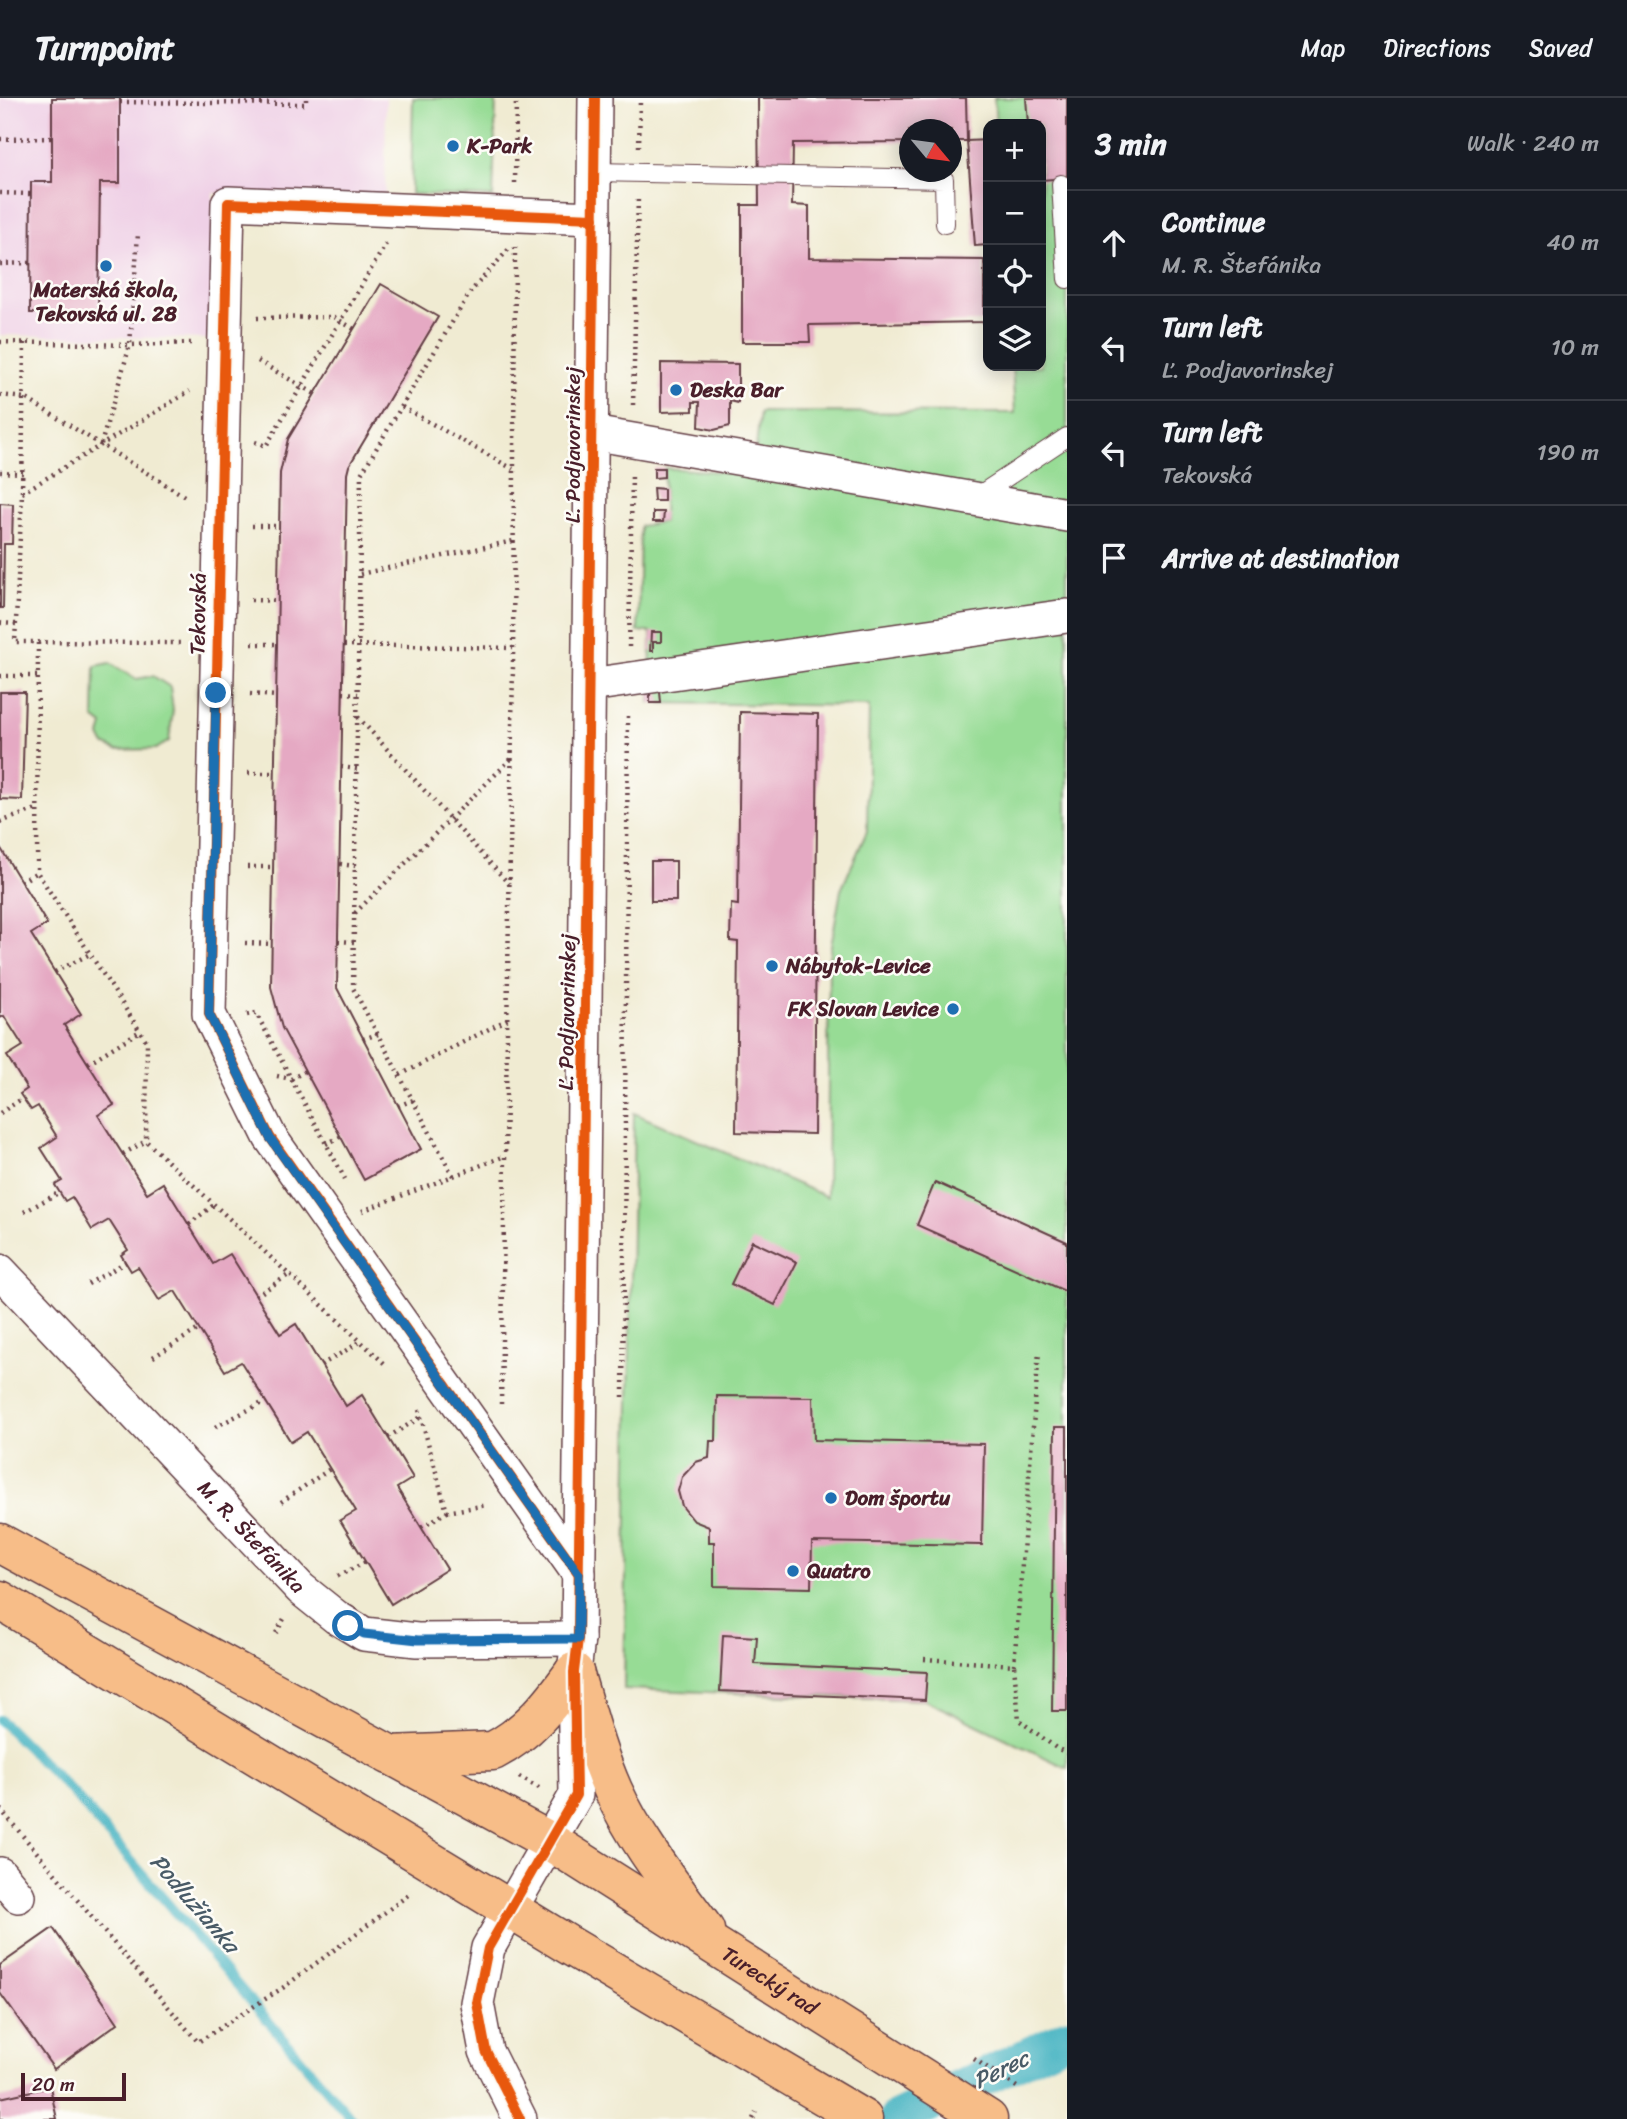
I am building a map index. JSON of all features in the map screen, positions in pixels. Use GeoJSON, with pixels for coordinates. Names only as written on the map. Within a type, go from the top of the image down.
{"type":"FeatureCollection","features":[{"type":"Feature","properties":{"kind":"main road"},"geometry":{"type":"LineString","coordinates":[[0,1544],[551,1842]]}},
{"type":"Feature","properties":{"kind":"main road"},"geometry":{"type":"LineString","coordinates":[[0,1600],[859,2117]]}},
{"type":"Feature","properties":{"kind":"main road"},"geometry":{"type":"LineString","coordinates":[[388,1755],[493,1751],[507,1744],[533,1723],[576,1655]]}},
{"type":"Feature","properties":{"kind":"main road"},"geometry":{"type":"LineString","coordinates":[[576,1655],[601,1761],[614,1792],[641,1840],[720,1949]]}},
{"type":"Feature","properties":{"kind":"main road","name":"Turecký rad"},"geometry":{"type":"LineString","coordinates":[[551,1842],[981,2114]]}},
{"type":"Feature","properties":{"kind":"street","name":"Ľ. Podjavorinskej"},"geometry":{"type":"LineString","coordinates":[[520,2119],[486,2051],[477,2003],[488,1948],[576,1795],[595,98]]}},
{"type":"Feature","properties":{"kind":"street","name":"Tekovská"},"geometry":{"type":"LineString","coordinates":[[579,1574],[270,1138],[209,1014],[228,203],[594,218]]}},
{"type":"Feature","properties":{"kind":"street"},"geometry":{"type":"LineString","coordinates":[[592,433],[1067,515]]}},
{"type":"Feature","properties":{"kind":"street"},"geometry":{"type":"LineString","coordinates":[[590,685],[1067,616]]}},
{"type":"Feature","properties":{"kind":"street","name":"M. R. Štefánika"},"geometry":{"type":"LineString","coordinates":[[0,1271],[301,1589],[348,1626],[364,1634],[576,1655]]}},
{"type":"Feature","properties":{"kind":"lane"},"geometry":{"type":"LineString","coordinates":[[594,172],[944,179],[945,224]]}},
{"type":"Feature","properties":{"kind":"lane"},"geometry":{"type":"LineString","coordinates":[[1061,184],[1067,279]]}},
{"type":"Feature","properties":{"kind":"lane"},"geometry":{"type":"LineString","coordinates":[[975,498],[1067,437]]}},
{"type":"Feature","properties":{"kind":"path"},"geometry":{"type":"LineString","coordinates":[[120,102],[306,104],[306,98]]}},
{"type":"Feature","properties":{"kind":"path"},"geometry":{"type":"LineString","coordinates":[[515,214],[516,98]]}},
{"type":"Feature","properties":{"kind":"path"},"geometry":{"type":"LineString","coordinates":[[623,1397],[629,680],[640,100]]}},
{"type":"Feature","properties":{"kind":"path"},"geometry":{"type":"LineString","coordinates":[[0,139],[52,138]]}},
{"type":"Feature","properties":{"kind":"path"},"geometry":{"type":"LineString","coordinates":[[0,193],[31,194]]}},
{"type":"Feature","properties":{"kind":"path"},"geometry":{"type":"LineString","coordinates":[[222,431],[266,446],[406,210]]}},
{"type":"Feature","properties":{"kind":"path"},"geometry":{"type":"LineString","coordinates":[[101,445],[130,345],[138,234]]}},
{"type":"Feature","properties":{"kind":"path"},"geometry":{"type":"LineString","coordinates":[[453,1176],[353,988],[361,474],[471,290],[515,243],[512,758],[501,1405]]}},
{"type":"Feature","properties":{"kind":"path"},"geometry":{"type":"LineString","coordinates":[[0,264],[30,263]]}},
{"type":"Feature","properties":{"kind":"path"},"geometry":{"type":"LineString","coordinates":[[0,342],[224,344],[334,317],[354,329]]}},
{"type":"Feature","properties":{"kind":"path"},"geometry":{"type":"LineString","coordinates":[[24,343],[23,473],[15,642],[38,643],[37,872],[147,1042],[146,1141],[390,1370]]}},
{"type":"Feature","properties":{"kind":"path"},"geometry":{"type":"LineString","coordinates":[[224,344],[316,394]]}},
{"type":"Feature","properties":{"kind":"path"},"geometry":{"type":"LineString","coordinates":[[22,492],[101,445],[224,344]]}},
{"type":"Feature","properties":{"kind":"path"},"geometry":{"type":"LineString","coordinates":[[0,396],[25,398],[220,518]]}},
{"type":"Feature","properties":{"kind":"path"},"geometry":{"type":"LineString","coordinates":[[401,407],[514,470]]}},
{"type":"Feature","properties":{"kind":"path"},"geometry":{"type":"LineString","coordinates":[[0,472],[23,473]]}},
{"type":"Feature","properties":{"kind":"path"},"geometry":{"type":"LineString","coordinates":[[360,573],[513,541]]}},
{"type":"Feature","properties":{"kind":"path"},"geometry":{"type":"LineString","coordinates":[[0,623],[16,624]]}},
{"type":"Feature","properties":{"kind":"path"},"geometry":{"type":"LineString","coordinates":[[344,645],[513,648]]}},
{"type":"Feature","properties":{"kind":"path"},"geometry":{"type":"LineString","coordinates":[[0,676],[38,676]]}},
{"type":"Feature","properties":{"kind":"path"},"geometry":{"type":"LineString","coordinates":[[343,693],[358,694]]}},
{"type":"Feature","properties":{"kind":"path"},"geometry":{"type":"LineString","coordinates":[[358,717],[509,885]]}},
{"type":"Feature","properties":{"kind":"path"},"geometry":{"type":"LineString","coordinates":[[355,913],[512,758]]}},
{"type":"Feature","properties":{"kind":"path"},"geometry":{"type":"LineString","coordinates":[[341,767],[357,769]]}},
{"type":"Feature","properties":{"kind":"path"},"geometry":{"type":"LineString","coordinates":[[0,822],[37,809]]}},
{"type":"Feature","properties":{"kind":"path"},"geometry":{"type":"LineString","coordinates":[[340,864],[355,866]]}},
{"type":"Feature","properties":{"kind":"path"},"geometry":{"type":"LineString","coordinates":[[21,882],[37,872]]}},
{"type":"Feature","properties":{"kind":"path"},"geometry":{"type":"LineString","coordinates":[[338,941],[354,942]]}},
{"type":"Feature","properties":{"kind":"path"},"geometry":{"type":"LineString","coordinates":[[55,972],[90,954]]}},
{"type":"Feature","properties":{"kind":"path"},"geometry":{"type":"LineString","coordinates":[[214,1025],[256,1013],[350,1189]]}},
{"type":"Feature","properties":{"kind":"path"},"geometry":{"type":"LineString","coordinates":[[400,1075],[508,1019]]}},
{"type":"Feature","properties":{"kind":"path"},"geometry":{"type":"LineString","coordinates":[[88,1063],[140,1031]]}},
{"type":"Feature","properties":{"kind":"path"},"geometry":{"type":"LineString","coordinates":[[363,1039],[377,1034]]}},
{"type":"Feature","properties":{"kind":"path"},"geometry":{"type":"LineString","coordinates":[[0,1113],[23,1098]]}},
{"type":"Feature","properties":{"kind":"path"},"geometry":{"type":"LineString","coordinates":[[398,1106],[413,1100]]}},
{"type":"Feature","properties":{"kind":"path"},"geometry":{"type":"LineString","coordinates":[[123,1154],[146,1141]]}},
{"type":"Feature","properties":{"kind":"path"},"geometry":{"type":"LineString","coordinates":[[356,1200],[363,1211],[505,1156]]}},
{"type":"Feature","properties":{"kind":"path"},"geometry":{"type":"LineString","coordinates":[[24,1212],[60,1192]]}},
{"type":"Feature","properties":{"kind":"path"},"geometry":{"type":"LineString","coordinates":[[189,1224],[215,1204]]}},
{"type":"Feature","properties":{"kind":"path"},"geometry":{"type":"LineString","coordinates":[[88,1284],[126,1262]]}},
{"type":"Feature","properties":{"kind":"path"},"geometry":{"type":"LineString","coordinates":[[256,1296],[290,1274]]}},
{"type":"Feature","properties":{"kind":"path"},"geometry":{"type":"LineString","coordinates":[[153,1357],[199,1329]]}},
{"type":"Feature","properties":{"kind":"path"},"geometry":{"type":"LineString","coordinates":[[321,1365],[362,1342]]}},
{"type":"Feature","properties":{"kind":"path"},"geometry":{"type":"LineString","coordinates":[[1040,1351],[1014,1665],[1019,1720],[1056,1748],[1067,1753]]}},
{"type":"Feature","properties":{"kind":"path"},"geometry":{"type":"LineString","coordinates":[[215,1427],[266,1401]]}},
{"type":"Feature","properties":{"kind":"path"},"geometry":{"type":"LineString","coordinates":[[418,1406],[447,1512],[421,1527]]}},
{"type":"Feature","properties":{"kind":"path"},"geometry":{"type":"LineString","coordinates":[[388,1437],[421,1417]]}},
{"type":"Feature","properties":{"kind":"path"},"geometry":{"type":"LineString","coordinates":[[281,1502],[330,1469]]}},
{"type":"Feature","properties":{"kind":"path"},"geometry":{"type":"LineString","coordinates":[[329,1581],[366,1562]]}},
{"type":"Feature","properties":{"kind":"path"},"geometry":{"type":"LineString","coordinates":[[924,1659],[1014,1665]]}},
{"type":"Feature","properties":{"kind":"path"},"geometry":{"type":"LineString","coordinates":[[521,1778],[539,1788]]}},
{"type":"Feature","properties":{"kind":"path"},"geometry":{"type":"LineString","coordinates":[[0,1809],[198,2042],[284,1987],[411,1893]]}},
{"type":"Feature","properties":{"kind":"path"},"geometry":{"type":"LineString","coordinates":[[974,2059],[1020,2089]]}},
{"type":"Feature","properties":{"kind":"path"},"geometry":{"type":"LineString","coordinates":[[753,2119],[756,2112]]}},
{"type":"Feature","properties":{"kind":"shaded area","name":"Materská škola, Tekovská ul. 28"},"geometry":{"type":"Polygon","coordinates":[[[0,98],[386,98],[385,197],[213,193],[211,339],[0,335],[0,98]]]}},
{"type":"Feature","properties":{"kind":"green space","name":"K-Park"},"geometry":{"type":"Polygon","coordinates":[[[413,98],[496,98],[493,197],[411,194],[413,98]]]}},
{"type":"Feature","properties":{"kind":"green space"},"geometry":{"type":"Polygon","coordinates":[[[994,98],[1067,98],[1067,1768],[925,1700],[624,1689],[634,1113],[827,1197],[829,957],[841,890],[867,831],[869,706],[650,703],[651,632],[638,632],[640,526],[663,522],[664,468],[753,474],[760,412],[1015,413],[1012,371],[1046,371],[1046,119],[996,119],[994,98]]]}},
{"type":"Feature","properties":{"kind":"green space"},"geometry":{"type":"Polygon","coordinates":[[[110,663],[136,679],[153,676],[170,687],[173,710],[169,741],[156,749],[116,750],[104,744],[100,736],[103,725],[94,718],[95,666],[110,663]]]}},
{"type":"Feature","properties":{"kind":"building"},"geometry":{"type":"Polygon","coordinates":[[[52,98],[120,98],[120,183],[100,183],[98,313],[30,313],[31,182],[52,182],[52,98]]]}},
{"type":"Feature","properties":{"kind":"building"},"geometry":{"type":"Polygon","coordinates":[[[758,98],[966,98],[967,141],[962,141],[962,119],[899,119],[899,142],[793,143],[792,205],[809,206],[809,258],[983,260],[983,322],[809,325],[810,342],[742,342],[742,205],[759,205],[758,98]]]}},
{"type":"Feature","properties":{"kind":"building"},"geometry":{"type":"Polygon","coordinates":[[[1026,98],[1067,98],[1067,178],[1046,180],[1046,119],[1028,119],[1026,98]]]}},
{"type":"Feature","properties":{"kind":"building"},"geometry":{"type":"Polygon","coordinates":[[[983,140],[983,245],[975,246],[967,141],[983,140]]]}},
{"type":"Feature","properties":{"kind":"building"},"geometry":{"type":"Polygon","coordinates":[[[381,284],[438,317],[349,466],[347,474],[337,988],[421,1149],[364,1180],[282,1028],[271,987],[280,473],[288,439],[381,284]]]}},
{"type":"Feature","properties":{"kind":"building"},"geometry":{"type":"Polygon","coordinates":[[[661,363],[738,364],[738,403],[730,401],[730,426],[714,430],[699,427],[700,402],[693,402],[693,411],[661,412],[661,363]]]}},
{"type":"Feature","properties":{"kind":"building"},"geometry":{"type":"Polygon","coordinates":[[[654,468],[664,468],[664,477],[654,478],[654,468]]]}},
{"type":"Feature","properties":{"kind":"building"},"geometry":{"type":"Polygon","coordinates":[[[653,488],[664,489],[664,501],[654,501],[653,488]]]}},
{"type":"Feature","properties":{"kind":"building"},"geometry":{"type":"Polygon","coordinates":[[[0,503],[13,504],[12,544],[4,544],[3,608],[0,608],[0,503]]]}},
{"type":"Feature","properties":{"kind":"building"},"geometry":{"type":"Polygon","coordinates":[[[653,512],[664,512],[663,522],[653,522],[653,512]]]}},
{"type":"Feature","properties":{"kind":"building"},"geometry":{"type":"Polygon","coordinates":[[[651,632],[661,632],[661,642],[653,642],[653,651],[650,651],[651,632]]]}},
{"type":"Feature","properties":{"kind":"building"},"geometry":{"type":"Polygon","coordinates":[[[650,683],[653,691],[660,692],[661,703],[650,703],[650,683]]]}},
{"type":"Feature","properties":{"kind":"building"},"geometry":{"type":"Polygon","coordinates":[[[0,692],[25,692],[22,800],[0,799],[0,692]]]}},
{"type":"Feature","properties":{"kind":"building"},"geometry":{"type":"Polygon","coordinates":[[[740,712],[818,714],[814,1134],[736,1132],[738,942],[730,941],[731,904],[738,905],[740,712]]]}},
{"type":"Feature","properties":{"kind":"building"},"geometry":{"type":"Polygon","coordinates":[[[0,847],[47,924],[31,934],[81,1014],[64,1025],[114,1105],[98,1115],[147,1193],[163,1183],[213,1264],[230,1254],[280,1334],[296,1324],[346,1406],[362,1395],[413,1478],[397,1488],[447,1569],[391,1604],[340,1520],[356,1511],[307,1432],[291,1442],[241,1362],[225,1371],[175,1291],[159,1300],[138,1267],[131,1271],[121,1255],[128,1250],[109,1220],[92,1230],[72,1197],[65,1201],[55,1185],[62,1181],[41,1148],[57,1137],[38,1106],[31,1110],[20,1094],[27,1089],[7,1056],[23,1046],[4,1016],[0,1018],[0,847]]]}},
{"type":"Feature","properties":{"kind":"building"},"geometry":{"type":"Polygon","coordinates":[[[651,861],[676,861],[676,901],[651,901],[651,861]]]}},
{"type":"Feature","properties":{"kind":"building"},"geometry":{"type":"Polygon","coordinates":[[[935,1182],[1067,1242],[1067,1292],[917,1225],[935,1182]]]}},
{"type":"Feature","properties":{"kind":"building"},"geometry":{"type":"Polygon","coordinates":[[[752,1241],[797,1262],[775,1305],[731,1284],[752,1241]]]}},
{"type":"Feature","properties":{"kind":"building","name":"Dom športu"},"geometry":{"type":"Polygon","coordinates":[[[717,1396],[813,1397],[814,1440],[984,1444],[982,1545],[812,1542],[811,1588],[714,1586],[714,1542],[709,1542],[709,1527],[694,1521],[682,1506],[678,1491],[682,1477],[696,1462],[709,1458],[710,1441],[716,1441],[717,1396]]]}},
{"type":"Feature","properties":{"kind":"building"},"geometry":{"type":"Polygon","coordinates":[[[1055,1427],[1067,1427],[1067,1711],[1052,1711],[1055,1427]]]}},
{"type":"Feature","properties":{"kind":"building"},"geometry":{"type":"Polygon","coordinates":[[[723,1635],[757,1637],[755,1664],[927,1672],[925,1700],[720,1691],[723,1635]]]}},
{"type":"Feature","properties":{"kind":"building"},"geometry":{"type":"Polygon","coordinates":[[[53,1928],[118,2023],[54,2069],[0,1993],[0,1965],[53,1928]]]}},
{"type":"Feature","properties":{"kind":"building"},"geometry":{"type":"Polygon","coordinates":[[[50,2087],[57,2119],[0,2119],[0,2098],[50,2087]]]}},
{"type":"Feature","properties":{"kind":"waterway","name":"Podlužianka"},"geometry":{"type":"LineString","coordinates":[[0,1720],[73,1793],[352,2119]]}},
{"type":"Feature","properties":{"kind":"waterway","name":"Perec"},"geometry":{"type":"LineString","coordinates":[[897,2119],[1067,2037]]}},
{"type":"Feature","properties":{"kind":"cycle path"},"geometry":{"type":"LineString","coordinates":[[520,2119],[486,2051],[477,2003],[488,1948],[576,1795],[574,1672],[578,1639],[595,98]]}},
{"type":"Feature","properties":{"kind":"cycle path"},"geometry":{"type":"LineString","coordinates":[[579,1574],[270,1137],[209,1014],[228,203],[594,218]]}},
{"type":"Feature","properties":{"kind":"place","name":"K-Park"},"geometry":{"type":"Point","coordinates":[453,146]}},
{"type":"Feature","properties":{"kind":"place","name":"Materská škola, Tekovská ul. 28"},"geometry":{"type":"Point","coordinates":[106,266]}},
{"type":"Feature","properties":{"kind":"place","name":"Deska Bar"},"geometry":{"type":"Point","coordinates":[676,390]}},
{"type":"Feature","properties":{"kind":"place","name":"Nábytok-Levice"},"geometry":{"type":"Point","coordinates":[772,966]}},
{"type":"Feature","properties":{"kind":"place","name":"FK Slovan Levice"},"geometry":{"type":"Point","coordinates":[953,1009]}},
{"type":"Feature","properties":{"kind":"place","name":"Dom športu"},"geometry":{"type":"Point","coordinates":[831,1498]}},
{"type":"Feature","properties":{"kind":"place","name":"Quatro"},"geometry":{"type":"Point","coordinates":[793,1571]}},
{"type":"Feature","properties":{"kind":"route"},"geometry":{"type":"LineString","coordinates":[[216,693],[209,1014],[270,1138],[579,1574],[578,1639],[418,1640],[364,1634],[348,1626]]}}]}
